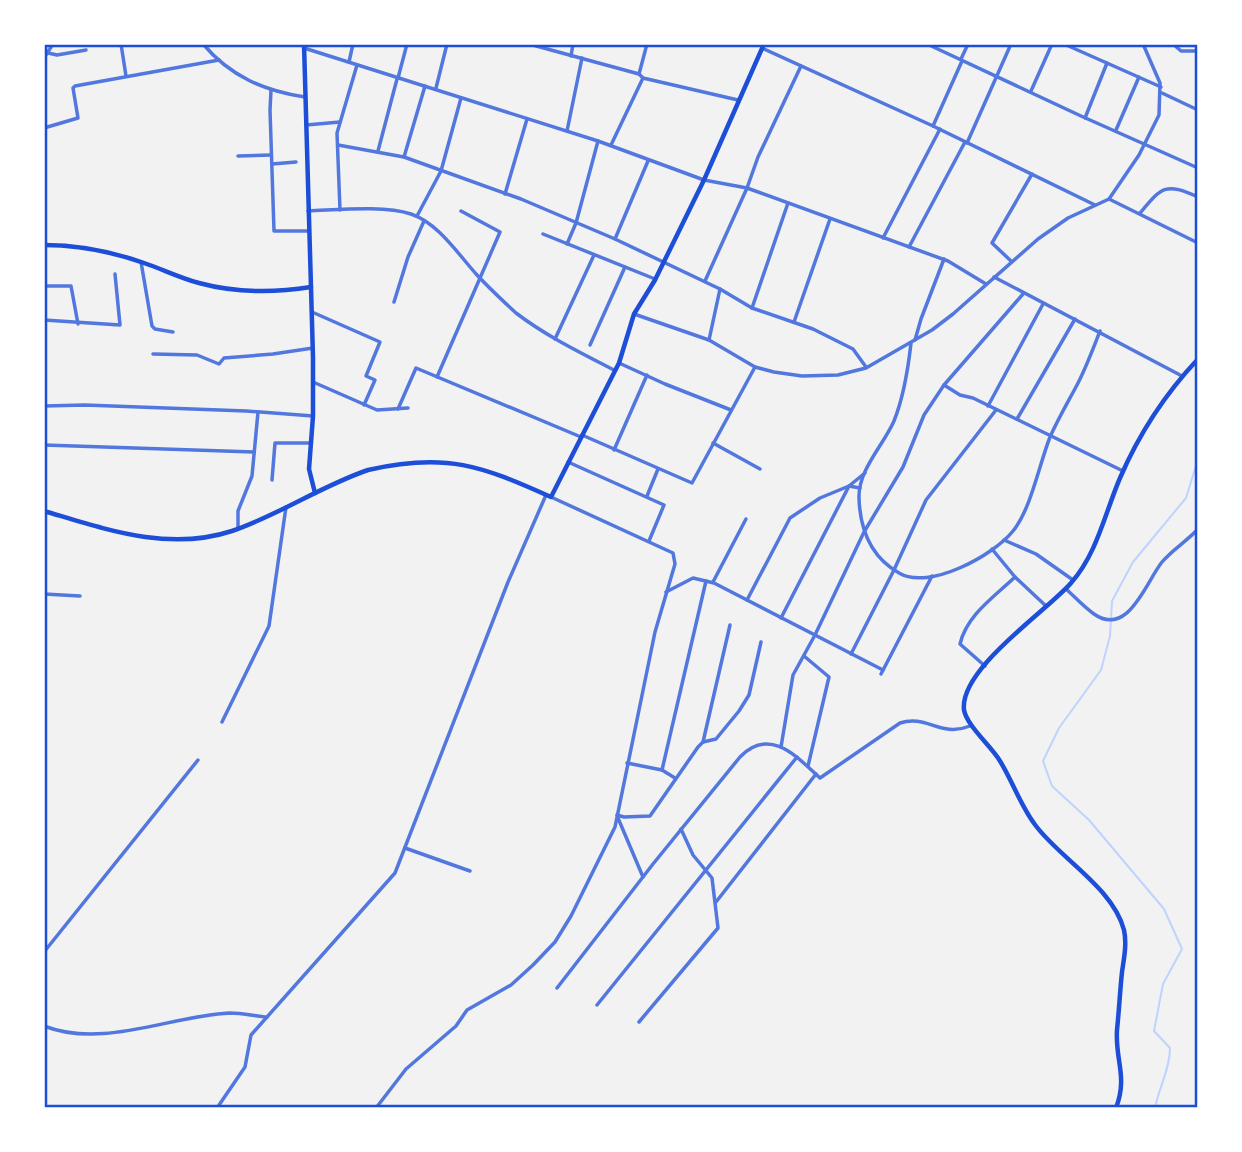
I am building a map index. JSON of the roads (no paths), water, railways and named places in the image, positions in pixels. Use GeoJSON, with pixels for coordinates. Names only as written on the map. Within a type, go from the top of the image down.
{"type":"FeatureCollection","features":[{"type":"Feature","properties":{"kind":"main road"},"geometry":{"type":"LineString","coordinates":[[304,46],[313,348],[313,416],[309,469],[314,493]]}},
{"type":"Feature","properties":{"kind":"main road"},"geometry":{"type":"LineString","coordinates":[[44,512],[125,534],[156,539],[204,537],[238,528],[368,470],[404,463],[431,462],[483,469],[548,496],[619,363],[634,314],[664,262],[704,180],[763,46]]}},
{"type":"Feature","properties":{"kind":"main road"},"geometry":{"type":"LineString","coordinates":[[44,245],[90,250],[141,262],[197,283],[219,288],[262,291],[311,287]]}},
{"type":"Feature","properties":{"kind":"main road"},"geometry":{"type":"LineString","coordinates":[[1116,1108],[1122,1091],[1117,1042],[1125,944],[1121,920],[1107,899],[1033,823],[1010,776],[990,746],[970,726],[964,710],[965,701],[985,666],[1011,637],[1073,580],[1096,542],[1123,471],[1150,421],[1182,376],[1198,359]]}},
{"type":"Feature","properties":{"kind":"street"},"geometry":{"type":"LineString","coordinates":[[44,58],[53,44]]}},
{"type":"Feature","properties":{"kind":"street"},"geometry":{"type":"LineString","coordinates":[[121,44],[126,76]]}},
{"type":"Feature","properties":{"kind":"street"},"geometry":{"type":"LineString","coordinates":[[203,44],[237,76],[271,90],[305,97]]}},
{"type":"Feature","properties":{"kind":"street"},"geometry":{"type":"LineString","coordinates":[[207,49],[212,44]]}},
{"type":"Feature","properties":{"kind":"street"},"geometry":{"type":"LineString","coordinates":[[349,63],[354,44]]}},
{"type":"Feature","properties":{"kind":"street"},"geometry":{"type":"LineString","coordinates":[[378,151],[407,44]]}},
{"type":"Feature","properties":{"kind":"street"},"geometry":{"type":"LineString","coordinates":[[436,88],[447,44]]}},
{"type":"Feature","properties":{"kind":"street"},"geometry":{"type":"LineString","coordinates":[[528,44],[639,74],[643,78],[738,100]]}},
{"type":"Feature","properties":{"kind":"street"},"geometry":{"type":"LineString","coordinates":[[571,56],[573,44]]}},
{"type":"Feature","properties":{"kind":"street"},"geometry":{"type":"LineString","coordinates":[[639,74],[647,44]]}},
{"type":"Feature","properties":{"kind":"street"},"geometry":{"type":"LineString","coordinates":[[927,44],[1198,168]]}},
{"type":"Feature","properties":{"kind":"street"},"geometry":{"type":"LineString","coordinates":[[933,126],[968,44]]}},
{"type":"Feature","properties":{"kind":"street"},"geometry":{"type":"LineString","coordinates":[[909,247],[966,142],[1011,44]]}},
{"type":"Feature","properties":{"kind":"street"},"geometry":{"type":"LineString","coordinates":[[1031,91],[1052,44]]}},
{"type":"Feature","properties":{"kind":"street"},"geometry":{"type":"LineString","coordinates":[[1064,44],[1139,77],[1198,110]]}},
{"type":"Feature","properties":{"kind":"street"},"geometry":{"type":"LineString","coordinates":[[634,314],[709,340],[755,366],[802,376],[849,373],[866,368],[913,342],[953,314],[1011,261],[1068,218],[1109,199],[1146,144],[1158,120],[1161,90],[1156,70],[1143,44]]}},
{"type":"Feature","properties":{"kind":"street"},"geometry":{"type":"LineString","coordinates":[[1173,44],[1181,51],[1198,51]]}},
{"type":"Feature","properties":{"kind":"street"},"geometry":{"type":"LineString","coordinates":[[304,46],[349,63],[436,88],[611,145],[704,180],[747,188],[788,202],[944,259],[986,284]]}},
{"type":"Feature","properties":{"kind":"street"},"geometry":{"type":"LineString","coordinates":[[763,46],[1095,205]]}},
{"type":"Feature","properties":{"kind":"street"},"geometry":{"type":"LineString","coordinates":[[48,52],[57,55],[86,50]]}},
{"type":"Feature","properties":{"kind":"street"},"geometry":{"type":"LineString","coordinates":[[567,131],[582,58]]}},
{"type":"Feature","properties":{"kind":"street"},"geometry":{"type":"LineString","coordinates":[[44,128],[78,118],[73,87],[219,60]]}},
{"type":"Feature","properties":{"kind":"street"},"geometry":{"type":"LineString","coordinates":[[1086,118],[1107,63]]}},
{"type":"Feature","properties":{"kind":"street"},"geometry":{"type":"LineString","coordinates":[[340,210],[337,133],[357,65]]}},
{"type":"Feature","properties":{"kind":"street"},"geometry":{"type":"LineString","coordinates":[[705,281],[758,157],[802,66]]}},
{"type":"Feature","properties":{"kind":"street"},"geometry":{"type":"LineString","coordinates":[[1115,130],[1139,77]]}},
{"type":"Feature","properties":{"kind":"street"},"geometry":{"type":"LineString","coordinates":[[611,145],[643,78]]}},
{"type":"Feature","properties":{"kind":"street"},"geometry":{"type":"LineString","coordinates":[[404,157],[425,86]]}},
{"type":"Feature","properties":{"kind":"street"},"geometry":{"type":"LineString","coordinates":[[271,90],[274,231],[309,231]]}},
{"type":"Feature","properties":{"kind":"street"},"geometry":{"type":"LineString","coordinates":[[417,216],[441,171],[461,97]]}},
{"type":"Feature","properties":{"kind":"street"},"geometry":{"type":"LineString","coordinates":[[505,194],[527,119]]}},
{"type":"Feature","properties":{"kind":"street"},"geometry":{"type":"LineString","coordinates":[[306,125],[340,122]]}},
{"type":"Feature","properties":{"kind":"street"},"geometry":{"type":"LineString","coordinates":[[883,238],[940,129]]}},
{"type":"Feature","properties":{"kind":"street"},"geometry":{"type":"LineString","coordinates":[[567,244],[576,223],[598,141]]}},
{"type":"Feature","properties":{"kind":"street"},"geometry":{"type":"LineString","coordinates":[[338,145],[404,157],[615,239],[705,281],[752,308],[794,322],[853,349],[866,368]]}},
{"type":"Feature","properties":{"kind":"street"},"geometry":{"type":"LineString","coordinates":[[238,156],[271,155]]}},
{"type":"Feature","properties":{"kind":"street"},"geometry":{"type":"LineString","coordinates":[[615,239],[648,161]]}},
{"type":"Feature","properties":{"kind":"street"},"geometry":{"type":"LineString","coordinates":[[272,164],[296,162]]}},
{"type":"Feature","properties":{"kind":"street"},"geometry":{"type":"LineString","coordinates":[[1011,261],[992,243],[1032,173]]}},
{"type":"Feature","properties":{"kind":"street"},"geometry":{"type":"LineString","coordinates":[[1140,214],[1157,192],[1167,187],[1176,187],[1198,197]]}},
{"type":"Feature","properties":{"kind":"street"},"geometry":{"type":"LineString","coordinates":[[1109,199],[1198,243]]}},
{"type":"Feature","properties":{"kind":"street"},"geometry":{"type":"LineString","coordinates":[[752,308],[788,202]]}},
{"type":"Feature","properties":{"kind":"street"},"geometry":{"type":"LineString","coordinates":[[308,211],[399,211],[417,216],[438,232],[516,312],[555,339],[614,370]]}},
{"type":"Feature","properties":{"kind":"street"},"geometry":{"type":"LineString","coordinates":[[437,377],[500,232],[460,211]]}},
{"type":"Feature","properties":{"kind":"street"},"geometry":{"type":"LineString","coordinates":[[794,322],[830,219]]}},
{"type":"Feature","properties":{"kind":"street"},"geometry":{"type":"LineString","coordinates":[[394,302],[408,257],[424,221]]}},
{"type":"Feature","properties":{"kind":"street"},"geometry":{"type":"LineString","coordinates":[[543,234],[655,279]]}},
{"type":"Feature","properties":{"kind":"street"},"geometry":{"type":"LineString","coordinates":[[555,339],[594,255]]}},
{"type":"Feature","properties":{"kind":"street"},"geometry":{"type":"LineString","coordinates":[[944,259],[913,342],[907,376],[893,422],[866,471],[860,488],[859,505],[864,532],[873,552],[894,570],[909,578],[932,576],[957,569],[992,549],[1014,530],[1028,501],[1051,436],[1078,384],[1100,331]]}},
{"type":"Feature","properties":{"kind":"street"},"geometry":{"type":"LineString","coordinates":[[141,262],[152,326],[173,332]]}},
{"type":"Feature","properties":{"kind":"street"},"geometry":{"type":"LineString","coordinates":[[590,345],[625,267]]}},
{"type":"Feature","properties":{"kind":"street"},"geometry":{"type":"LineString","coordinates":[[44,320],[120,325],[115,274]]}},
{"type":"Feature","properties":{"kind":"street"},"geometry":{"type":"LineString","coordinates":[[994,277],[1182,376]]}},
{"type":"Feature","properties":{"kind":"street"},"geometry":{"type":"LineString","coordinates":[[47,286],[71,286],[78,324]]}},
{"type":"Feature","properties":{"kind":"street"},"geometry":{"type":"LineString","coordinates":[[709,340],[720,289]]}},
{"type":"Feature","properties":{"kind":"street"},"geometry":{"type":"LineString","coordinates":[[781,747],[793,675],[864,532],[903,467],[924,415],[944,385],[1023,294]]}},
{"type":"Feature","properties":{"kind":"street"},"geometry":{"type":"LineString","coordinates":[[988,406],[1043,304]]}},
{"type":"Feature","properties":{"kind":"street"},"geometry":{"type":"LineString","coordinates":[[312,312],[380,342],[366,376],[375,380],[364,404]]}},
{"type":"Feature","properties":{"kind":"street"},"geometry":{"type":"LineString","coordinates":[[1017,419],[1075,319]]}},
{"type":"Feature","properties":{"kind":"street"},"geometry":{"type":"LineString","coordinates":[[153,354],[197,355],[219,364],[224,358],[273,355],[313,348]]}},
{"type":"Feature","properties":{"kind":"street"},"geometry":{"type":"LineString","coordinates":[[619,363],[731,410]]}},
{"type":"Feature","properties":{"kind":"street"},"geometry":{"type":"LineString","coordinates":[[398,409],[416,369],[582,436],[658,470],[694,482],[755,366]]}},
{"type":"Feature","properties":{"kind":"street"},"geometry":{"type":"LineString","coordinates":[[614,450],[647,376]]}},
{"type":"Feature","properties":{"kind":"street"},"geometry":{"type":"LineString","coordinates":[[313,382],[377,410],[408,408]]}},
{"type":"Feature","properties":{"kind":"street"},"geometry":{"type":"LineString","coordinates":[[944,385],[1123,471]]}},
{"type":"Feature","properties":{"kind":"street"},"geometry":{"type":"LineString","coordinates":[[44,407],[85,405],[313,416]]}},
{"type":"Feature","properties":{"kind":"street"},"geometry":{"type":"LineString","coordinates":[[852,654],[926,500],[996,410]]}},
{"type":"Feature","properties":{"kind":"street"},"geometry":{"type":"LineString","coordinates":[[238,528],[238,511],[252,476],[258,412]]}},
{"type":"Feature","properties":{"kind":"street"},"geometry":{"type":"LineString","coordinates":[[272,480],[275,443],[311,443]]}},
{"type":"Feature","properties":{"kind":"street"},"geometry":{"type":"LineString","coordinates":[[713,443],[760,469]]}},
{"type":"Feature","properties":{"kind":"street"},"geometry":{"type":"LineString","coordinates":[[44,445],[254,453]]}},
{"type":"Feature","properties":{"kind":"street"},"geometry":{"type":"LineString","coordinates":[[568,462],[664,505],[649,541]]}},
{"type":"Feature","properties":{"kind":"street"},"geometry":{"type":"LineString","coordinates":[[646,497],[658,470]]}},
{"type":"Feature","properties":{"kind":"street"},"geometry":{"type":"LineString","coordinates":[[747,600],[790,517],[820,498],[849,486],[866,471]]}},
{"type":"Feature","properties":{"kind":"street"},"geometry":{"type":"LineString","coordinates":[[849,486],[860,488]]}},
{"type":"Feature","properties":{"kind":"street"},"geometry":{"type":"LineString","coordinates":[[781,618],[849,486]]}},
{"type":"Feature","properties":{"kind":"street"},"geometry":{"type":"LineString","coordinates":[[217,1108],[245,1067],[251,1035],[394,873],[513,569],[548,496],[673,553],[675,564],[666,592],[615,827],[555,943],[511,985],[467,1010],[456,1026],[406,1069],[376,1108]]}},
{"type":"Feature","properties":{"kind":"street"},"geometry":{"type":"LineString","coordinates":[[222,722],[269,626],[286,507]]}},
{"type":"Feature","properties":{"kind":"street"},"geometry":{"type":"LineString","coordinates":[[713,583],[747,519]]}},
{"type":"Feature","properties":{"kind":"street"},"geometry":{"type":"LineString","coordinates":[[1066,589],[1096,616],[1115,620],[1127,615],[1163,560],[1198,530]]}},
{"type":"Feature","properties":{"kind":"street"},"geometry":{"type":"LineString","coordinates":[[1004,540],[1036,554],[1073,580]]}},
{"type":"Feature","properties":{"kind":"street"},"geometry":{"type":"LineString","coordinates":[[992,549],[1015,577],[1046,606]]}},
{"type":"Feature","properties":{"kind":"street"},"geometry":{"type":"LineString","coordinates":[[666,592],[693,578],[713,583],[882,672],[932,576]]}},
{"type":"Feature","properties":{"kind":"street"},"geometry":{"type":"LineString","coordinates":[[985,666],[960,644],[963,629],[1015,577]]}},
{"type":"Feature","properties":{"kind":"street"},"geometry":{"type":"LineString","coordinates":[[663,770],[706,581]]}},
{"type":"Feature","properties":{"kind":"street"},"geometry":{"type":"LineString","coordinates":[[44,594],[80,596]]}},
{"type":"Feature","properties":{"kind":"street"},"geometry":{"type":"LineString","coordinates":[[617,815],[650,816],[703,742],[730,625]]}},
{"type":"Feature","properties":{"kind":"street"},"geometry":{"type":"LineString","coordinates":[[703,742],[716,739],[739,712],[749,695],[761,642]]}},
{"type":"Feature","properties":{"kind":"street"},"geometry":{"type":"LineString","coordinates":[[804,656],[829,677],[808,767]]}},
{"type":"Feature","properties":{"kind":"street"},"geometry":{"type":"LineString","coordinates":[[557,988],[745,752],[765,743],[781,747],[797,757],[820,778],[900,723],[910,720],[944,730],[959,730],[970,726]]}},
{"type":"Feature","properties":{"kind":"street"},"geometry":{"type":"LineString","coordinates":[[597,1004],[797,757]]}},
{"type":"Feature","properties":{"kind":"street"},"geometry":{"type":"LineString","coordinates":[[44,952],[198,760]]}},
{"type":"Feature","properties":{"kind":"street"},"geometry":{"type":"LineString","coordinates":[[627,763],[663,770],[675,779]]}},
{"type":"Feature","properties":{"kind":"street"},"geometry":{"type":"LineString","coordinates":[[715,904],[816,774]]}},
{"type":"Feature","properties":{"kind":"street"},"geometry":{"type":"LineString","coordinates":[[617,815],[643,877]]}},
{"type":"Feature","properties":{"kind":"street"},"geometry":{"type":"LineString","coordinates":[[639,1022],[718,929],[712,878],[693,855],[681,829]]}},
{"type":"Feature","properties":{"kind":"street"},"geometry":{"type":"LineString","coordinates":[[405,848],[470,870]]}},
{"type":"Feature","properties":{"kind":"street"},"geometry":{"type":"LineString","coordinates":[[44,1026],[62,1032],[86,1034],[230,1013],[267,1017]]}},
{"type":"Feature","properties":{"kind":"waterway"},"geometry":{"type":"LineString","coordinates":[[1155,1108],[1170,1048],[1154,1031],[1163,984],[1182,949],[1164,909],[1089,820],[1052,786],[1043,761],[1059,728],[1101,670],[1110,636],[1112,601],[1133,562],[1186,498],[1198,459]]}}]}
